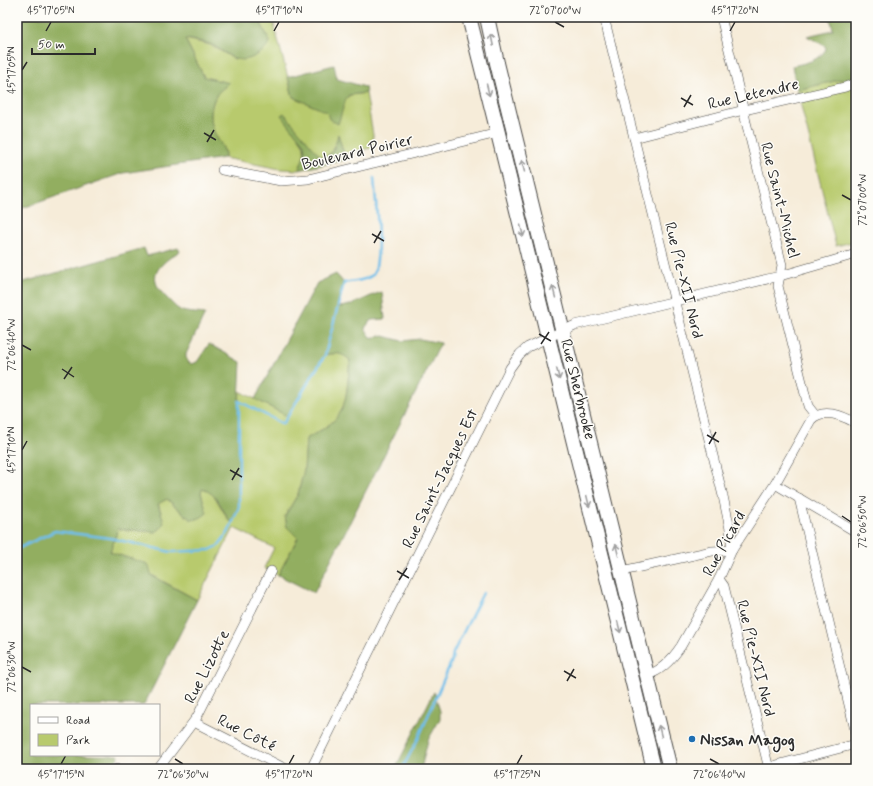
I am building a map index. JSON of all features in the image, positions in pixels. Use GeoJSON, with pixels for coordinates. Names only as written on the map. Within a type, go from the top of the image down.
{"type":"FeatureCollection","features":[{"type":"Feature","properties":{"kind":"main road","name":"Rue Sherbrooke"},"geometry":{"type":"LineString","coordinates":[[468,17],[549,337],[654,769]]}},
{"type":"Feature","properties":{"kind":"main road","name":"Rue Sherbrooke"},"geometry":{"type":"LineString","coordinates":[[487,17],[670,769]]}},
{"type":"Feature","properties":{"kind":"street","name":"Rue Pie-XII Nord"},"geometry":{"type":"LineString","coordinates":[[604,17],[728,520],[732,540],[732,550]]}},
{"type":"Feature","properties":{"kind":"street","name":"Rue Saint-Michel"},"geometry":{"type":"LineString","coordinates":[[721,17],[782,265],[778,286],[808,406],[815,416]]}},
{"type":"Feature","properties":{"kind":"street","name":"Rue Letendre"},"geometry":{"type":"LineString","coordinates":[[634,138],[744,110],[845,87],[856,83]]}},
{"type":"Feature","properties":{"kind":"street","name":"Boulevard Poirier"},"geometry":{"type":"LineString","coordinates":[[222,170],[281,181],[308,180],[498,133]]}},
{"type":"Feature","properties":{"kind":"street","name":"Rue Saint-Jacques Est"},"geometry":{"type":"LineString","coordinates":[[311,769],[510,368],[526,349],[575,325],[780,276],[856,254]]}},
{"type":"Feature","properties":{"kind":"street"},"geometry":{"type":"LineString","coordinates":[[815,416],[822,413],[828,413],[841,416],[856,423]]}},
{"type":"Feature","properties":{"kind":"street","name":"Rue Picard"},"geometry":{"type":"LineString","coordinates":[[647,675],[659,670],[676,653],[719,579],[732,550],[775,484],[811,420],[815,416]]}},
{"type":"Feature","properties":{"kind":"street"},"geometry":{"type":"LineString","coordinates":[[775,484],[856,532]]}},
{"type":"Feature","properties":{"kind":"street"},"geometry":{"type":"LineString","coordinates":[[800,498],[856,734]]}},
{"type":"Feature","properties":{"kind":"street"},"geometry":{"type":"LineString","coordinates":[[622,571],[712,551],[732,550]]}},
{"type":"Feature","properties":{"kind":"street","name":"Rue Lizotte"},"geometry":{"type":"LineString","coordinates":[[158,769],[194,722],[270,571]]}},
{"type":"Feature","properties":{"kind":"street","name":"Rue Pie-XII Nord"},"geometry":{"type":"LineString","coordinates":[[719,579],[724,586],[769,768]]}},
{"type":"Feature","properties":{"kind":"street","name":"Rue Côté"},"geometry":{"type":"LineString","coordinates":[[194,722],[286,769]]}},
{"type":"Feature","properties":{"kind":"street"},"geometry":{"type":"LineString","coordinates":[[769,768],[856,744]]}},
{"type":"Feature","properties":{"kind":"green space"},"geometry":{"type":"Polygon","coordinates":[[[17,17],[258,17],[270,42],[266,48],[257,55],[244,60],[233,58],[212,45],[185,39],[204,77],[229,83],[217,94],[211,110],[212,126],[224,151],[224,158],[123,173],[17,210],[17,17]]]}},
{"type":"Feature","properties":{"kind":"green space"},"geometry":{"type":"Polygon","coordinates":[[[258,17],[272,17],[293,97],[327,112],[350,95],[366,93],[375,147],[344,154],[338,135],[335,146],[331,152],[322,157],[300,139],[304,150],[299,170],[280,169],[224,158],[224,151],[212,126],[211,110],[217,94],[228,83],[204,77],[185,39],[211,45],[234,59],[270,42],[258,17]]]}},
{"type":"Feature","properties":{"kind":"green space"},"geometry":{"type":"Polygon","coordinates":[[[830,17],[856,17],[856,75],[844,82],[843,79],[797,90],[792,66],[816,59],[823,53],[826,49],[825,46],[807,36],[833,30],[830,17]]]}},
{"type":"Feature","properties":{"kind":"green space"},"geometry":{"type":"Polygon","coordinates":[[[334,65],[337,79],[365,87],[366,93],[349,95],[346,99],[338,124],[329,119],[327,112],[293,97],[288,77],[334,65]]]}},
{"type":"Feature","properties":{"kind":"green space"},"geometry":{"type":"Polygon","coordinates":[[[856,75],[856,241],[836,246],[797,90],[843,79],[843,81],[856,75]]]}},
{"type":"Feature","properties":{"kind":"green space"},"geometry":{"type":"Polygon","coordinates":[[[284,113],[322,157],[332,152],[338,134],[345,160],[299,170],[305,153],[304,144],[281,115],[284,113]]]}},
{"type":"Feature","properties":{"kind":"green space"},"geometry":{"type":"Polygon","coordinates":[[[144,248],[147,256],[178,248],[180,251],[165,261],[157,272],[155,278],[161,291],[178,309],[185,312],[205,314],[186,354],[188,362],[192,364],[197,362],[209,344],[241,362],[239,401],[239,507],[233,522],[229,521],[215,497],[202,489],[201,493],[207,513],[203,516],[190,519],[167,499],[158,504],[164,522],[161,528],[156,532],[118,529],[110,552],[148,564],[152,576],[197,600],[145,704],[30,704],[30,756],[118,756],[112,769],[17,769],[17,284],[144,248]]]}},
{"type":"Feature","properties":{"kind":"green space"},"geometry":{"type":"Polygon","coordinates":[[[336,274],[344,283],[338,307],[344,307],[382,292],[385,319],[371,320],[365,328],[372,339],[380,335],[402,341],[420,339],[441,343],[314,593],[278,575],[298,538],[287,527],[285,516],[298,494],[304,470],[306,439],[330,424],[341,412],[347,390],[350,360],[338,354],[325,355],[287,416],[255,399],[317,283],[336,274]]]}},
{"type":"Feature","properties":{"kind":"green space"},"geometry":{"type":"Polygon","coordinates":[[[337,353],[344,355],[350,360],[348,382],[343,406],[341,412],[334,421],[327,427],[306,439],[304,470],[298,494],[285,516],[287,527],[298,537],[278,575],[264,568],[274,548],[234,528],[197,600],[110,552],[118,529],[156,532],[164,522],[158,503],[167,499],[190,519],[204,503],[201,493],[202,489],[210,491],[229,521],[240,391],[287,416],[325,355],[337,353]]]}},
{"type":"Feature","properties":{"kind":"green space"},"geometry":{"type":"Polygon","coordinates":[[[434,692],[440,711],[440,719],[428,740],[421,769],[395,769],[434,692]]]}},
{"type":"Feature","properties":{"kind":"waterway"},"geometry":{"type":"LineString","coordinates":[[17,549],[55,531],[110,538],[171,552],[210,550],[218,546],[228,533],[239,507],[239,401],[283,424],[325,355],[344,283],[368,278],[375,270],[378,230],[374,178]]}},
{"type":"Feature","properties":{"kind":"waterway"},"geometry":{"type":"LineString","coordinates":[[402,769],[418,739],[452,660],[453,653],[483,593]]}},
{"type":"Feature","properties":{"kind":"place","name":"Nissan Magog"},"geometry":{"type":"Point","coordinates":[692,739]}}]}
